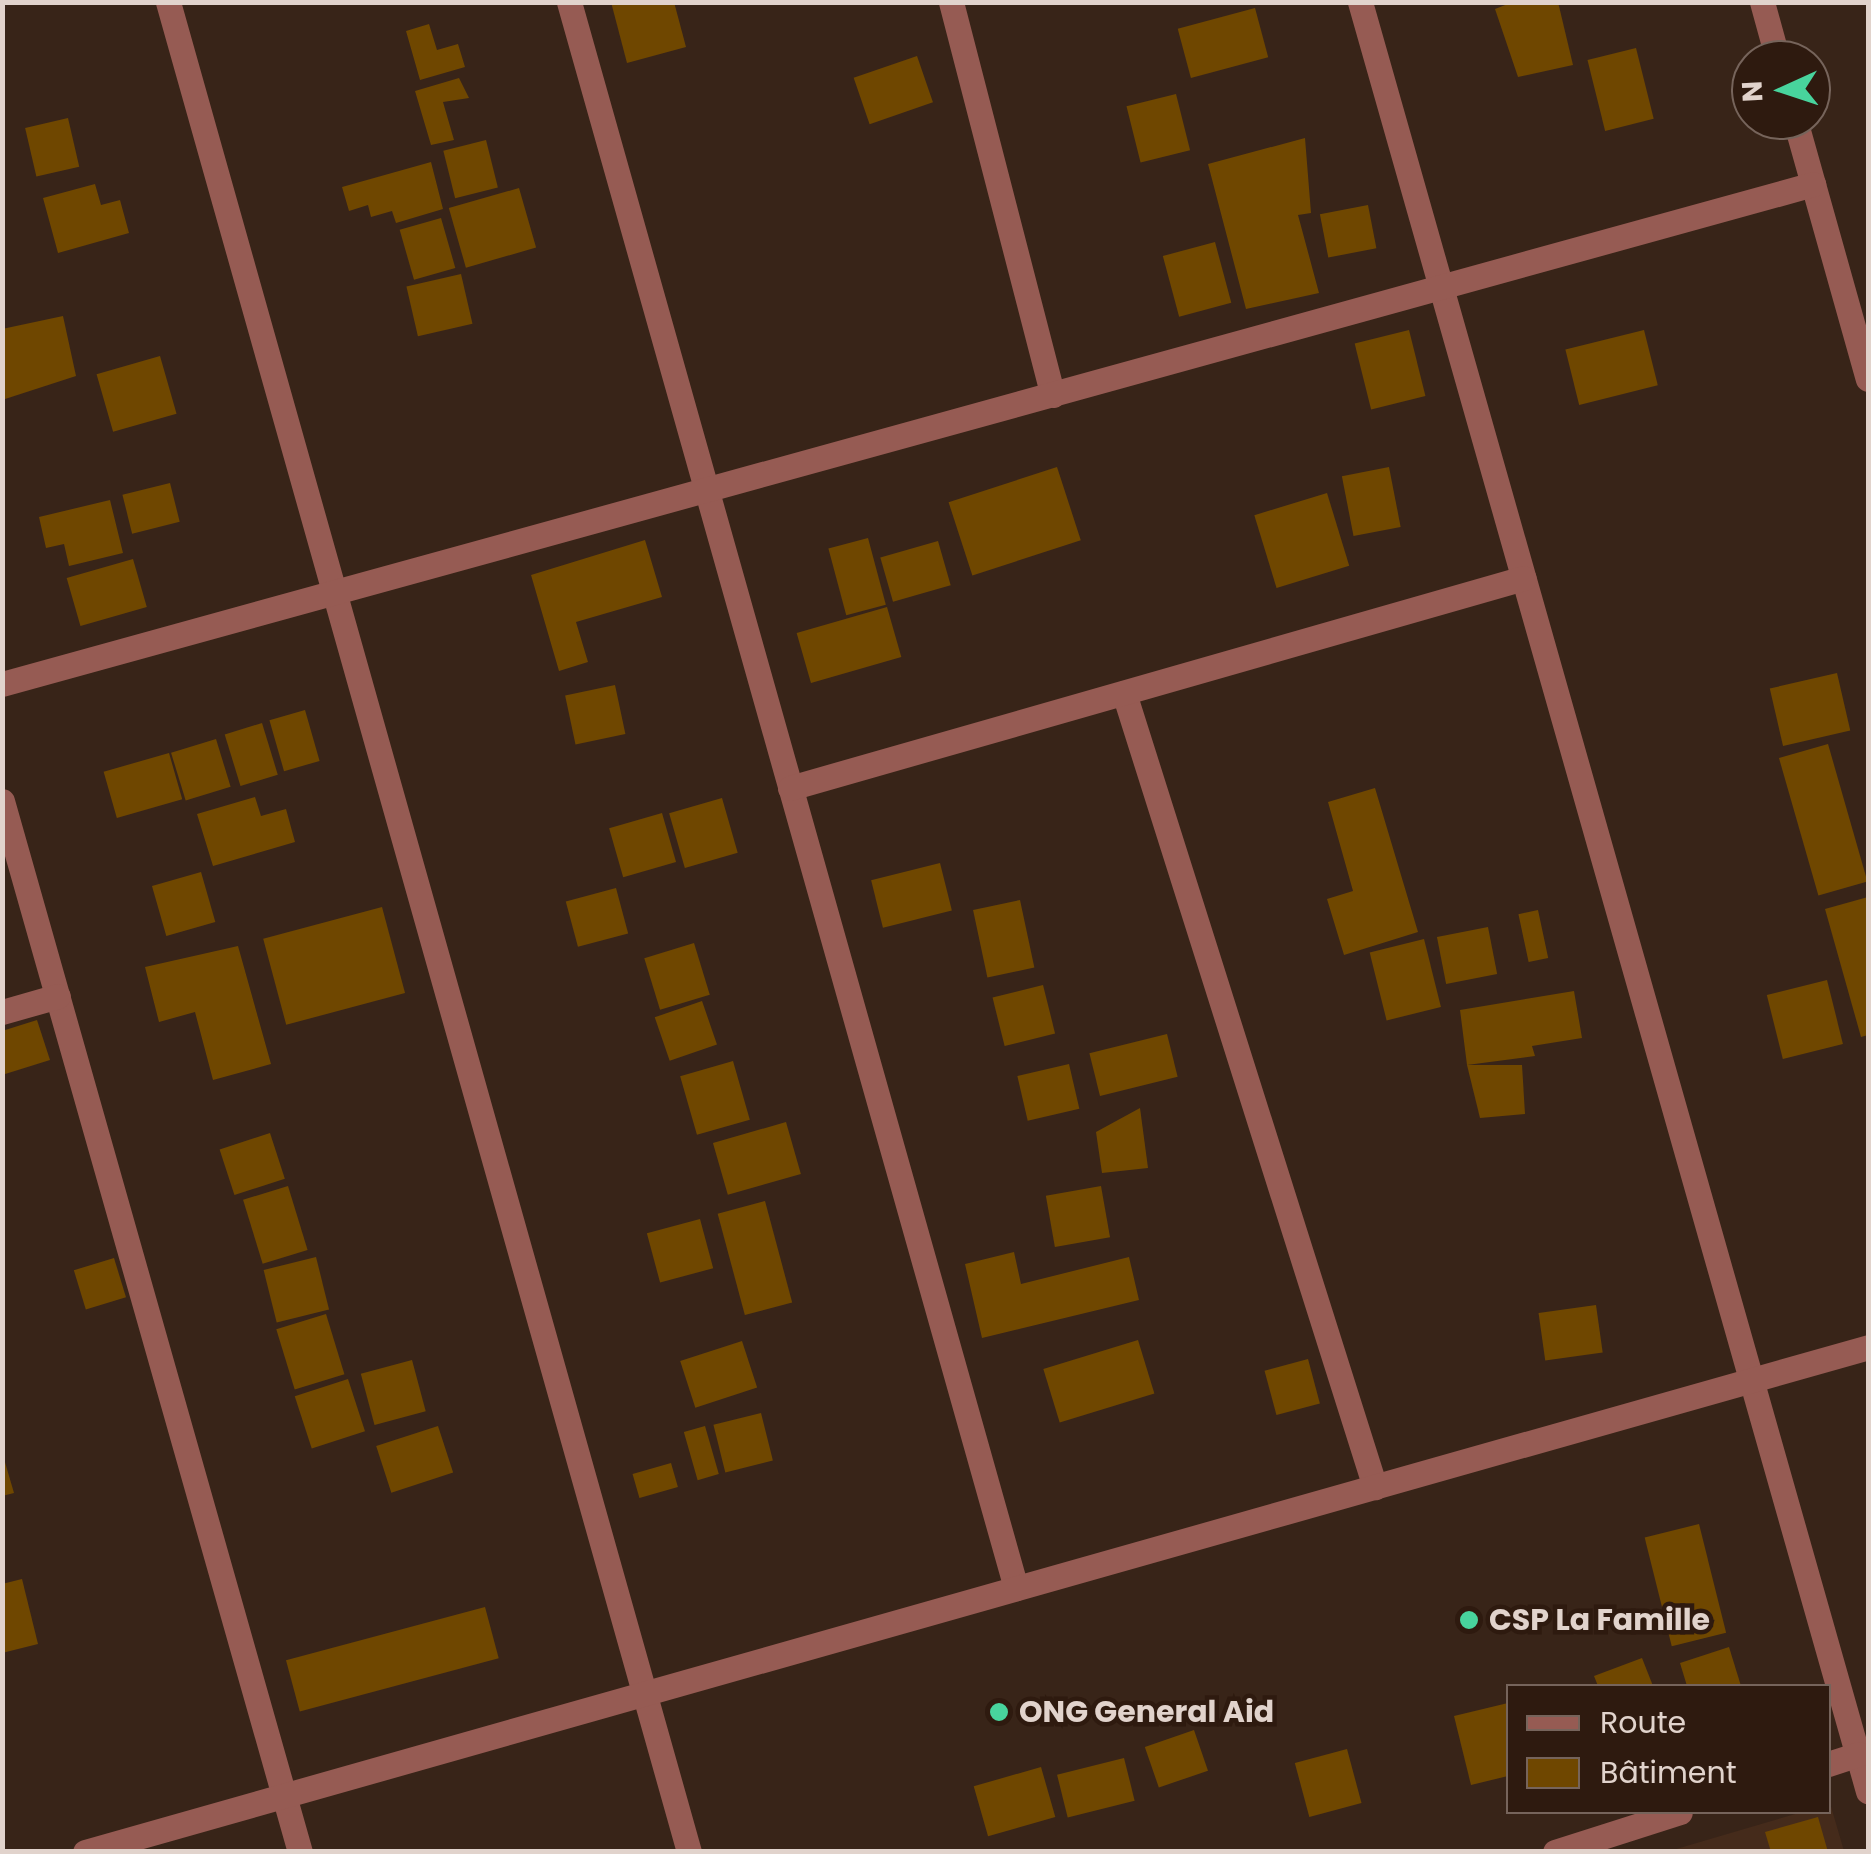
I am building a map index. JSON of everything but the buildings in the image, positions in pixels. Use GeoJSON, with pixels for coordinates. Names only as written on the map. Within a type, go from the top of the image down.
{"type":"FeatureCollection","features":[{"type":"Feature","properties":{"kind":"street"},"geometry":{"type":"LineString","coordinates":[[168,2],[689,1852]]}},
{"type":"Feature","properties":{"kind":"street"},"geometry":{"type":"LineString","coordinates":[[568,2],[1016,1588]]}},
{"type":"Feature","properties":{"kind":"street"},"geometry":{"type":"LineString","coordinates":[[951,2],[1053,395]]}},
{"type":"Feature","properties":{"kind":"street"},"geometry":{"type":"LineString","coordinates":[[1360,2],[1868,1791]]}},
{"type":"Feature","properties":{"kind":"street"},"geometry":{"type":"LineString","coordinates":[[1762,2],[1772,40]]}},
{"type":"Feature","properties":{"kind":"street"},"geometry":{"type":"LineString","coordinates":[[1801,140],[1868,379]]}},
{"type":"Feature","properties":{"kind":"street"},"geometry":{"type":"LineString","coordinates":[[2,684],[1813,184]]}},
{"type":"Feature","properties":{"kind":"street"},"geometry":{"type":"LineString","coordinates":[[790,788],[1524,578]]}},
{"type":"Feature","properties":{"kind":"street"},"geometry":{"type":"LineString","coordinates":[[1124,692],[1375,1487]]}},
{"type":"Feature","properties":{"kind":"street"},"geometry":{"type":"LineString","coordinates":[[2,801],[300,1852]]}},
{"type":"Feature","properties":{"kind":"street"},"geometry":{"type":"LineString","coordinates":[[2,1012],[58,996]]}},
{"type":"Feature","properties":{"kind":"street"},"geometry":{"type":"LineString","coordinates":[[86,1852],[1868,1347]]}},
{"type":"Feature","properties":{"kind":"street"},"geometry":{"type":"LineString","coordinates":[[1831,1763],[1858,1754]]}},
{"type":"Feature","properties":{"kind":"street"},"geometry":{"type":"LineString","coordinates":[[1555,1852],[1674,1814]]}},
{"type":"Feature","properties":{"kind":"shaded area"},"geometry":{"type":"Polygon","coordinates":[[[1831,1806],[1844,1851],[1666,1852],[1795,1814],[1831,1814],[1831,1806]]]}},
{"type":"Feature","properties":{"kind":"place","name":"CSP La Famille"},"geometry":{"type":"Point","coordinates":[1469,1620]}},
{"type":"Feature","properties":{"kind":"place","name":"ONG General Aid"},"geometry":{"type":"Point","coordinates":[999,1712]}}]}
